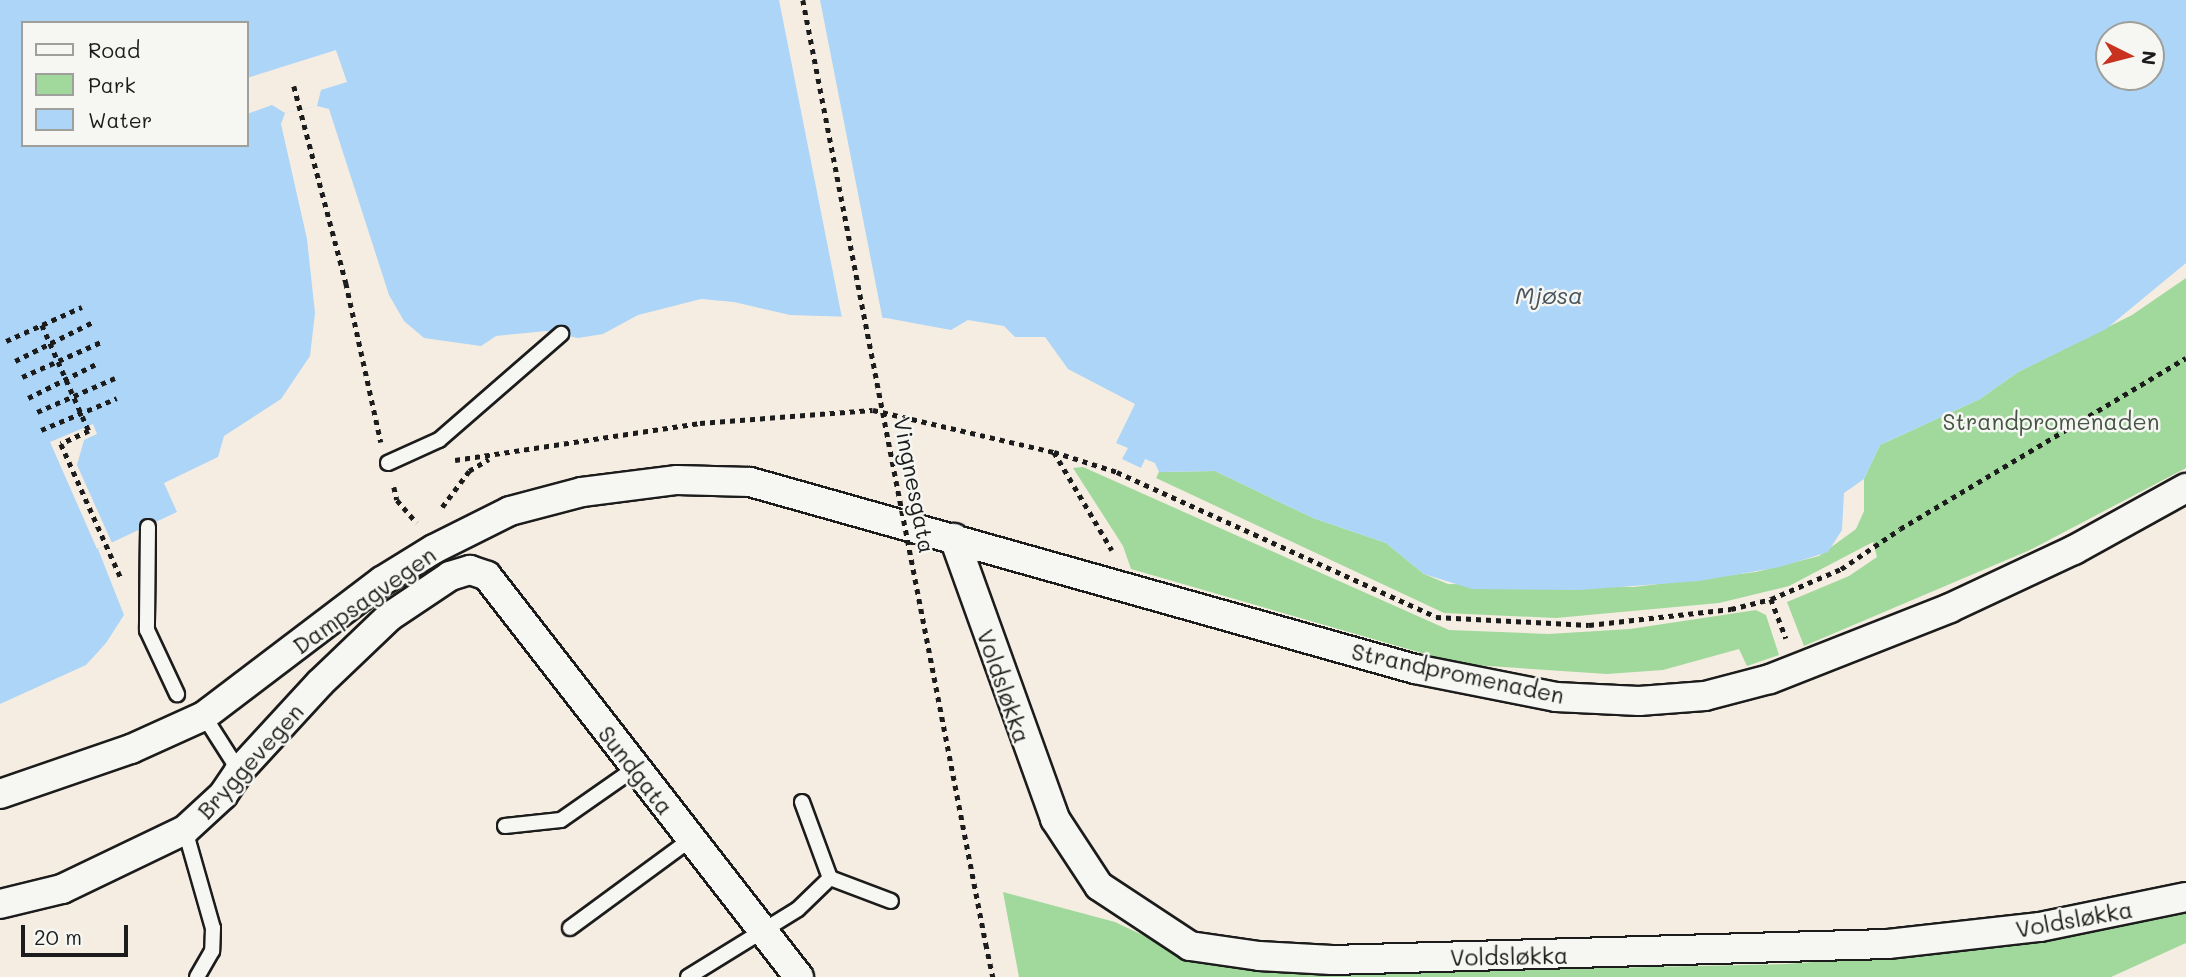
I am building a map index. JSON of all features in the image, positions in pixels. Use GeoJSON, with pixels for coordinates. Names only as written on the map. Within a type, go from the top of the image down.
{"type":"FeatureCollection","features":[{"type":"Feature","properties":{"kind":"street","name":"Dampsagvegen"},"geometry":{"type":"LineString","coordinates":[[0,794],[131,750],[204,716],[382,581],[434,549],[510,511],[582,492],[677,480],[750,482],[954,538]]}},
{"type":"Feature","properties":{"kind":"street","name":"Strandpromenaden"},"geometry":{"type":"LineString","coordinates":[[954,538],[1415,670],[1556,697],[1639,701],[1705,696],[1798,667],[1950,608],[2074,551],[2186,488]]}},
{"type":"Feature","properties":{"kind":"street","name":"Voldsløkka"},"geometry":{"type":"LineString","coordinates":[[954,538],[1055,819],[1098,886],[1191,946],[1259,956],[1332,960],[1888,944],[2040,927],[2186,897]]}},
{"type":"Feature","properties":{"kind":"street","name":"Sundgata"},"geometry":{"type":"LineString","coordinates":[[470,569],[487,576],[634,769],[799,977]]}},
{"type":"Feature","properties":{"kind":"street","name":"Bryggevegen"},"geometry":{"type":"LineString","coordinates":[[0,904],[62,889],[185,830],[223,796],[239,771],[389,617],[450,576],[470,569]]}},
{"type":"Feature","properties":{"kind":"lane"},"geometry":{"type":"LineString","coordinates":[[388,464],[439,440],[561,334]]}},
{"type":"Feature","properties":{"kind":"lane"},"geometry":{"type":"LineString","coordinates":[[148,527],[147,630],[177,694]]}},
{"type":"Feature","properties":{"kind":"lane"},"geometry":{"type":"LineString","coordinates":[[204,716],[239,771]]}},
{"type":"Feature","properties":{"kind":"lane"},"geometry":{"type":"LineString","coordinates":[[505,826],[561,820],[634,769]]}},
{"type":"Feature","properties":{"kind":"lane"},"geometry":{"type":"LineString","coordinates":[[802,802],[830,878],[891,901]]}},
{"type":"Feature","properties":{"kind":"lane"},"geometry":{"type":"LineString","coordinates":[[185,830],[213,928],[212,951],[197,977]]}},
{"type":"Feature","properties":{"kind":"lane"},"geometry":{"type":"LineString","coordinates":[[570,928],[690,840]]}},
{"type":"Feature","properties":{"kind":"lane"},"geometry":{"type":"LineString","coordinates":[[688,977],[760,928],[798,909],[830,878]]}},
{"type":"Feature","properties":{"kind":"path","name":"Vingnesgata"},"geometry":{"type":"LineString","coordinates":[[803,0],[993,977]]}},
{"type":"Feature","properties":{"kind":"path"},"geometry":{"type":"LineString","coordinates":[[294,86],[397,500],[422,528]]}},
{"type":"Feature","properties":{"kind":"path"},"geometry":{"type":"LineString","coordinates":[[6,341],[82,307]]}},
{"type":"Feature","properties":{"kind":"path"},"geometry":{"type":"LineString","coordinates":[[15,362],[49,341],[93,322]]}},
{"type":"Feature","properties":{"kind":"path"},"geometry":{"type":"LineString","coordinates":[[42,325],[89,431],[61,444],[124,582]]}},
{"type":"Feature","properties":{"kind":"path"},"geometry":{"type":"LineString","coordinates":[[22,377],[57,359],[101,342]]}},
{"type":"Feature","properties":{"kind":"path"},"geometry":{"type":"LineString","coordinates":[[453,460],[491,458],[591,437],[838,410],[873,410],[1054,452],[1117,472],[1436,617],[1589,625],[1696,616],[1771,599],[1841,569],[1900,529],[2186,358]]}},
{"type":"Feature","properties":{"kind":"path"},"geometry":{"type":"LineString","coordinates":[[27,398],[100,362]]}},
{"type":"Feature","properties":{"kind":"path"},"geometry":{"type":"LineString","coordinates":[[37,412],[115,378]]}},
{"type":"Feature","properties":{"kind":"path"},"geometry":{"type":"LineString","coordinates":[[41,430],[80,411],[117,398]]}},
{"type":"Feature","properties":{"kind":"path"},"geometry":{"type":"LineString","coordinates":[[1054,452],[1113,552],[1123,587]]}},
{"type":"Feature","properties":{"kind":"path"},"geometry":{"type":"LineString","coordinates":[[437,514],[469,471],[491,458]]}},
{"type":"Feature","properties":{"kind":"path"},"geometry":{"type":"LineString","coordinates":[[1771,599],[1798,667]]}},
{"type":"Feature","properties":{"kind":"green space"},"geometry":{"type":"Polygon","coordinates":[[[2186,278],[2186,468],[2030,550],[1804,646],[1787,602],[1849,576],[1877,557],[1873,542],[1789,586],[1719,603],[1556,618],[1444,613],[1156,478],[1159,472],[1215,471],[1313,518],[1386,543],[1424,574],[1448,584],[1634,587],[1756,572],[1819,556],[1856,529],[1864,511],[1864,479],[1880,445],[1980,399],[2018,372],[2132,315],[2186,278]]]}},
{"type":"Feature","properties":{"kind":"green space"},"geometry":{"type":"Polygon","coordinates":[[[1083,467],[1449,630],[1548,634],[1630,629],[1756,610],[1766,615],[1779,655],[1747,666],[1739,649],[1663,670],[1607,674],[1474,665],[1432,656],[1131,569],[1123,546],[1073,468],[1083,467]]]}},
{"type":"Feature","properties":{"kind":"green space"},"geometry":{"type":"Polygon","coordinates":[[[1003,892],[1115,922],[1189,957],[1604,968],[1786,964],[1963,951],[2186,907],[2186,943],[2111,977],[1019,977],[1003,892]]]}},
{"type":"Feature","properties":{"kind":"water","name":"Mjøsa"},"geometry":{"type":"Polygon","coordinates":[[[0,0],[2186,0],[2186,263],[2106,329],[2018,372],[1980,399],[1880,445],[1864,479],[1844,493],[1842,530],[1828,552],[1780,567],[1699,581],[1579,590],[1472,589],[1424,574],[1386,543],[1313,518],[1215,471],[1159,472],[1155,463],[1145,459],[1141,468],[1122,459],[1128,448],[1116,443],[1135,404],[1068,369],[1045,337],[1015,337],[1004,326],[968,320],[951,330],[886,318],[790,315],[734,302],[701,299],[638,315],[603,334],[578,338],[546,331],[496,336],[481,346],[424,338],[404,321],[389,295],[329,109],[317,106],[285,113],[281,124],[307,239],[315,313],[310,356],[281,399],[224,436],[218,457],[164,483],[177,512],[98,549],[124,615],[106,643],[86,665],[0,704],[0,0]]]}},
{"type":"Feature","properties":{"kind":"pier"},"geometry":{"type":"Polygon","coordinates":[[[779,0],[820,0],[883,321],[842,318],[779,0]]]}},
{"type":"Feature","properties":{"kind":"pier"},"geometry":{"type":"Polygon","coordinates":[[[336,50],[347,82],[321,90],[317,106],[285,113],[272,105],[248,114],[248,78],[336,50]]]}},
{"type":"Feature","properties":{"kind":"pier"},"geometry":{"type":"Polygon","coordinates":[[[93,424],[97,434],[84,440],[77,465],[112,543],[97,549],[50,442],[93,424]]]}}]}
